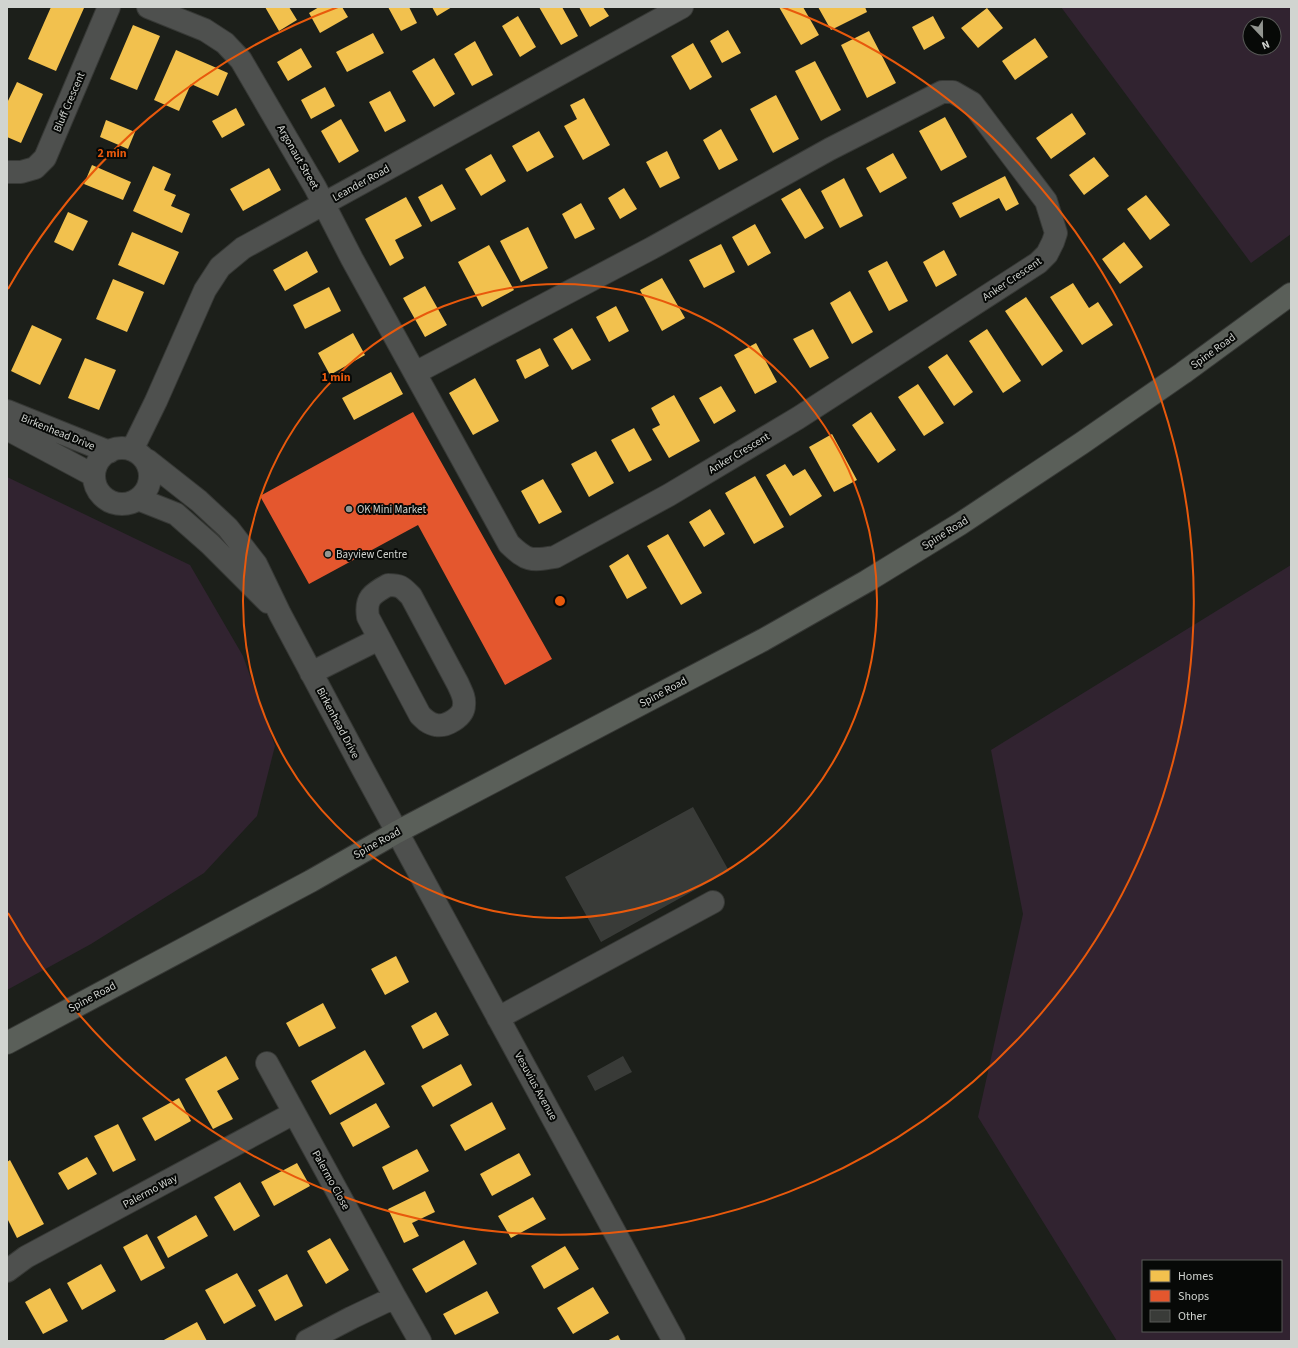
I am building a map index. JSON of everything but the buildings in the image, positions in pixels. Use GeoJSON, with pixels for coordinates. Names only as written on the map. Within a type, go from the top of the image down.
{"type":"FeatureCollection","features":[{"type":"Feature","properties":{"kind":"main road","name":"Spine Road"},"geometry":{"type":"LineString","coordinates":[[7,1043],[311,881],[397,832],[763,640],[874,577],[960,524],[1082,443],[1183,373],[1291,294]]}},
{"type":"Feature","properties":{"kind":"street","name":"Bluff Crescent"},"geometry":{"type":"LineString","coordinates":[[7,172],[21,172],[35,168],[45,158],[109,7]]}},
{"type":"Feature","properties":{"kind":"street","name":"Argonaut Street"},"geometry":{"type":"LineString","coordinates":[[148,7],[205,30],[225,43],[241,60],[324,203],[352,259],[415,373]]}},
{"type":"Feature","properties":{"kind":"street","name":"Leander Road"},"geometry":{"type":"LineString","coordinates":[[140,454],[156,401],[205,290],[220,267],[243,248],[682,7]]}},
{"type":"Feature","properties":{"kind":"street","name":"Anker Crescent"},"geometry":{"type":"LineString","coordinates":[[942,92],[953,92],[972,103],[1046,201],[1056,233],[1047,254],[1038,263],[980,301],[785,426],[669,495],[555,557],[538,560],[523,556],[509,544],[415,373],[652,248],[830,149],[942,92]]}},
{"type":"Feature","properties":{"kind":"street","name":"Birkenhead Drive"},"geometry":{"type":"LineString","coordinates":[[7,411],[109,452]]}},
{"type":"Feature","properties":{"kind":"street","name":"Birkenhead Drive"},"geometry":{"type":"LineString","coordinates":[[7,429],[93,475]]}},
{"type":"Feature","properties":{"kind":"street"},"geometry":{"type":"LineString","coordinates":[[115,448],[140,454],[152,477],[145,494],[130,504],[112,504],[98,492],[93,475],[100,458],[109,452],[115,448]]}},
{"type":"Feature","properties":{"kind":"street","name":"Birkenhead Drive"},"geometry":{"type":"LineString","coordinates":[[140,454],[199,501],[228,528],[256,564],[311,673],[397,832]]}},
{"type":"Feature","properties":{"kind":"street","name":"Birkenhead Drive"},"geometry":{"type":"LineString","coordinates":[[138,499],[176,514],[210,544],[280,614]]}},
{"type":"Feature","properties":{"kind":"street"},"geometry":{"type":"LineString","coordinates":[[388,585],[398,585],[411,596],[458,684],[464,697],[465,707],[459,716],[445,725],[428,723],[420,715],[379,639],[368,617],[366,607],[370,598],[379,590],[388,585]]}},
{"type":"Feature","properties":{"kind":"street"},"geometry":{"type":"LineString","coordinates":[[311,673],[379,639]]}},
{"type":"Feature","properties":{"kind":"street","name":"Vesuvius Avenue"},"geometry":{"type":"LineString","coordinates":[[397,832],[674,1341]]}},
{"type":"Feature","properties":{"kind":"street"},"geometry":{"type":"LineString","coordinates":[[498,1018],[714,902]]}},
{"type":"Feature","properties":{"kind":"street","name":"Palermo Close"},"geometry":{"type":"LineString","coordinates":[[267,1063],[420,1341]]}},
{"type":"Feature","properties":{"kind":"street","name":"Palermo Way"},"geometry":{"type":"LineString","coordinates":[[7,1271],[26,1258],[294,1113]]}},
{"type":"Feature","properties":{"kind":"street"},"geometry":{"type":"LineString","coordinates":[[307,1341],[395,1297]]}},
{"type":"Feature","properties":{"kind":"shaded area"},"geometry":{"type":"Polygon","coordinates":[[[1061,7],[1291,7],[1291,234],[1251,263],[1061,7]]]}},
{"type":"Feature","properties":{"kind":"shaded area"},"geometry":{"type":"Polygon","coordinates":[[[7,477],[190,565],[243,656],[275,746],[257,816],[204,873],[91,944],[7,990],[7,477]]]}},
{"type":"Feature","properties":{"kind":"shaded area"},"geometry":{"type":"Polygon","coordinates":[[[1291,565],[1291,1341],[1117,1341],[978,1117],[1023,914],[991,750],[1291,565]]]}},
{"type":"Feature","properties":{"kind":"place","name":"OK Mini Market"},"geometry":{"type":"Point","coordinates":[349,509]}},
{"type":"Feature","properties":{"kind":"place","name":"Bayview Centre"},"geometry":{"type":"Point","coordinates":[328,554]}}]}
